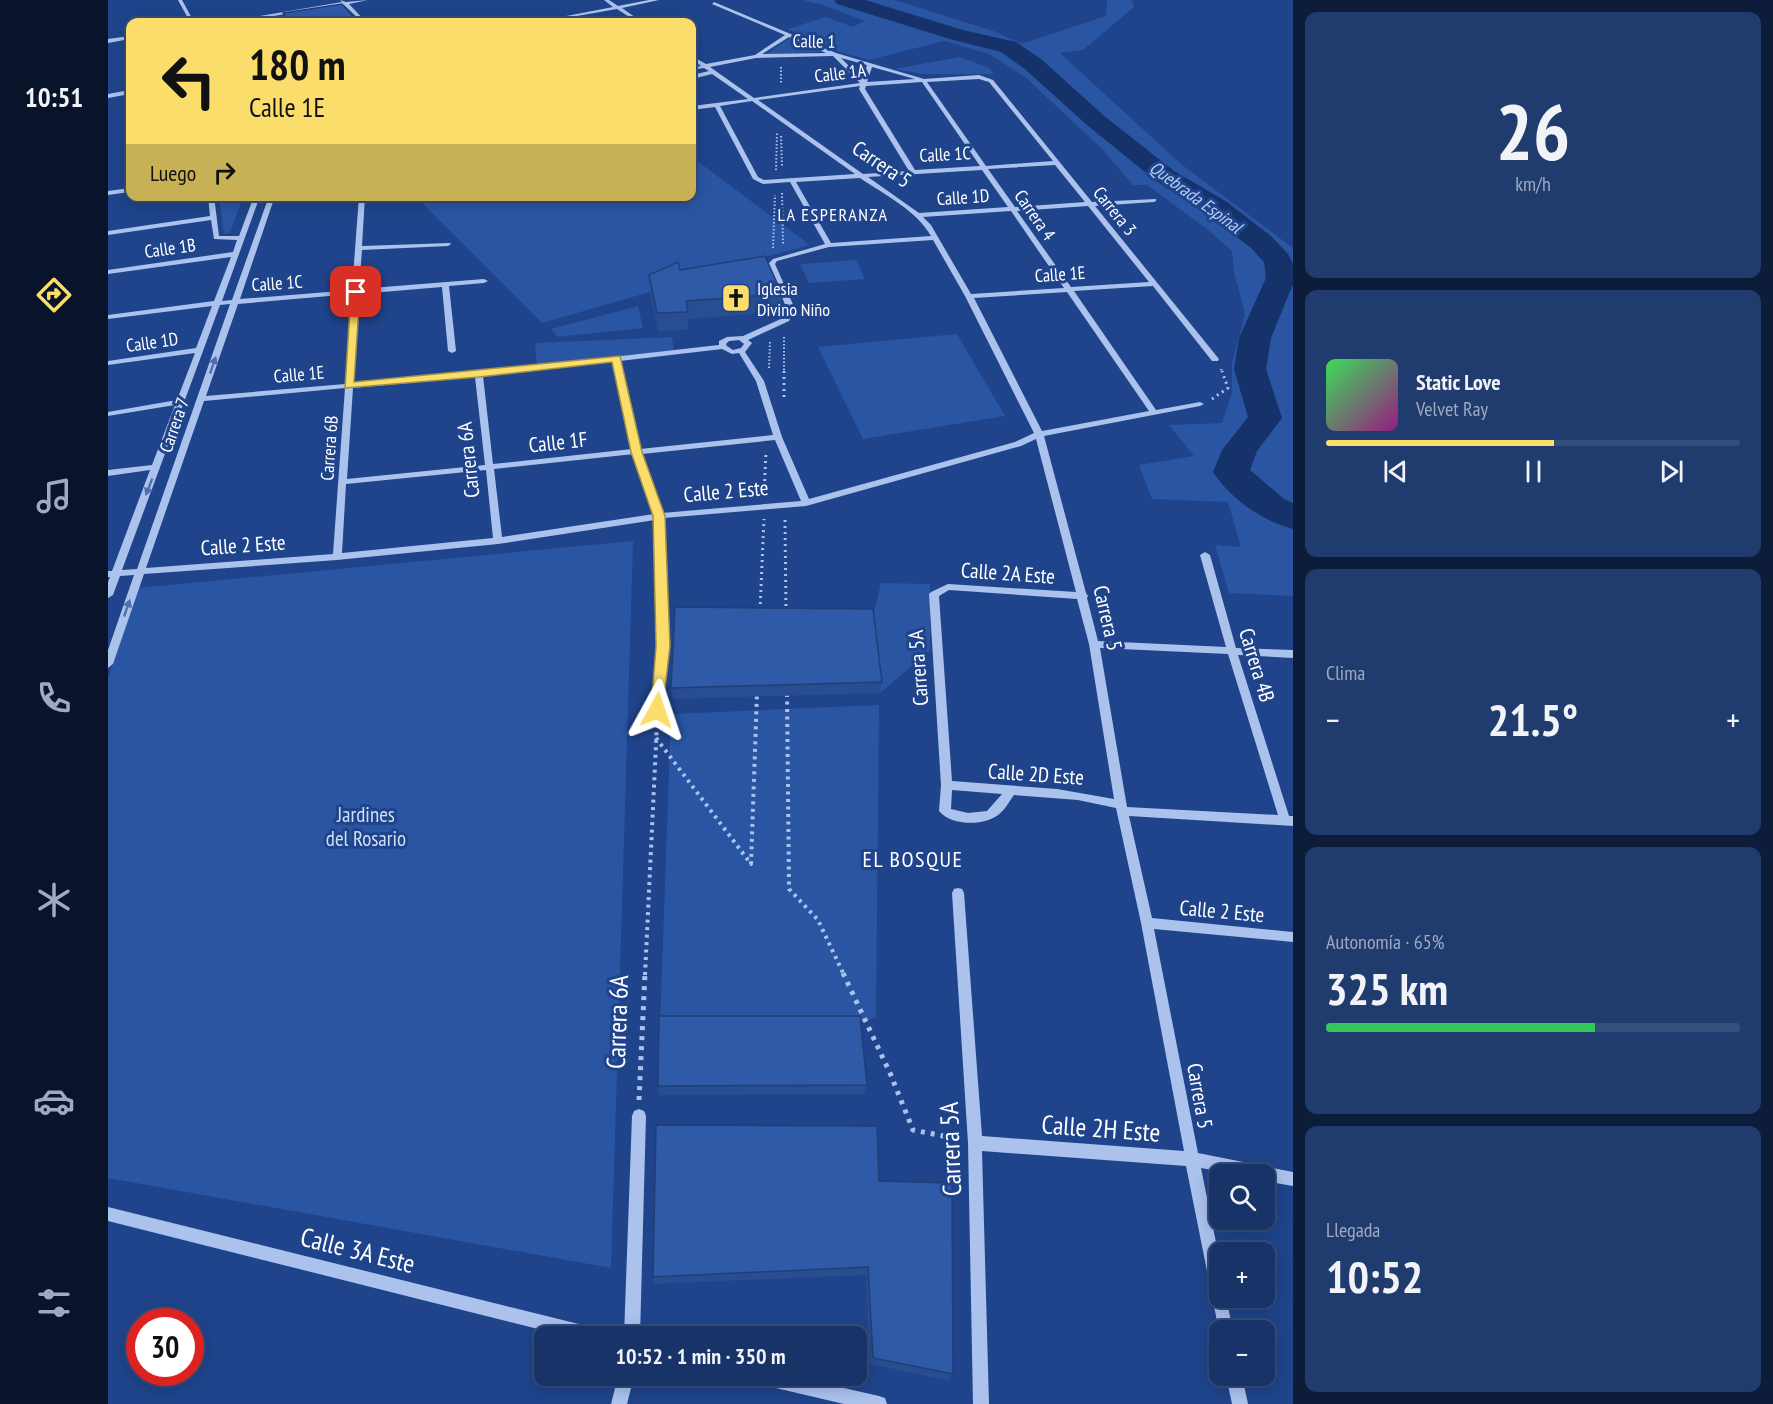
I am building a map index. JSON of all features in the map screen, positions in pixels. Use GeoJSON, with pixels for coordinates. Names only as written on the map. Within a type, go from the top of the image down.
{"type":"FeatureCollection","features":[{"type":"Feature","properties":{"kind":"street"},"geometry":{"type":"LineString","coordinates":[[180,0],[190,18]]}},
{"type":"Feature","properties":{"kind":"street"},"geometry":{"type":"LineString","coordinates":[[251,18],[366,0]]}},
{"type":"Feature","properties":{"kind":"street"},"geometry":{"type":"LineString","coordinates":[[606,0],[634,18]]}},
{"type":"Feature","properties":{"kind":"street"},"geometry":{"type":"LineString","coordinates":[[561,18],[657,0]]}},
{"type":"Feature","properties":{"kind":"street"},"geometry":{"type":"LineString","coordinates":[[343,2],[360,18]]}},
{"type":"Feature","properties":{"kind":"street"},"geometry":{"type":"LineString","coordinates":[[714,3],[834,54],[864,84]]}},
{"type":"Feature","properties":{"kind":"street","name":"Calle 1"},"geometry":{"type":"LineString","coordinates":[[756,56],[790,34]]}},
{"type":"Feature","properties":{"kind":"street"},"geometry":{"type":"LineString","coordinates":[[108,41],[126,39]]}},
{"type":"Feature","properties":{"kind":"street","name":"Calle 1"},"geometry":{"type":"LineString","coordinates":[[696,68],[756,56],[834,54],[870,64]]}},
{"type":"Feature","properties":{"kind":"street","name":"Carrera 5"},"geometry":{"type":"LineString","coordinates":[[696,60],[918,215],[928,225],[969,296],[1039,434],[1094,644],[1122,808],[1147,923],[1223,1320]]}},
{"type":"Feature","properties":{"kind":"street"},"geometry":{"type":"LineString","coordinates":[[912,171],[862,88],[870,64],[923,80]]}},
{"type":"Feature","properties":{"kind":"street"},"geometry":{"type":"LineString","coordinates":[[696,76],[712,72]]}},
{"type":"Feature","properties":{"kind":"street","name":"Calle 1A"},"geometry":{"type":"LineString","coordinates":[[696,108],[864,84],[979,77],[992,81]]}},
{"type":"Feature","properties":{"kind":"street","name":"Carrera 4"},"geometry":{"type":"LineString","coordinates":[[923,80],[1154,412]]}},
{"type":"Feature","properties":{"kind":"street","name":"Carrera 3"},"geometry":{"type":"LineString","coordinates":[[992,81],[1215,359]]}},
{"type":"Feature","properties":{"kind":"street"},"geometry":{"type":"LineString","coordinates":[[108,96],[126,93]]}},
{"type":"Feature","properties":{"kind":"street","name":"Calle 1C"},"geometry":{"type":"LineString","coordinates":[[717,105],[755,178],[763,182],[1057,163]]}},
{"type":"Feature","properties":{"kind":"street"},"geometry":{"type":"LineString","coordinates":[[791,179],[829,245]]}},
{"type":"Feature","properties":{"kind":"street"},"geometry":{"type":"LineString","coordinates":[[108,193],[126,191]]}},
{"type":"Feature","properties":{"kind":"street","name":"Calle 1D"},"geometry":{"type":"LineString","coordinates":[[918,215],[1154,200]]}},
{"type":"Feature","properties":{"kind":"street"},"geometry":{"type":"LineString","coordinates":[[211,201],[217,239],[242,238]]}},
{"type":"Feature","properties":{"kind":"street","name":"Carrera 7"},"geometry":{"type":"LineString","coordinates":[[108,595],[112,574],[156,467],[255,201]]}},
{"type":"Feature","properties":{"kind":"street","name":"Carrera 7"},"geometry":{"type":"LineString","coordinates":[[108,664],[270,201]]}},
{"type":"Feature","properties":{"kind":"street","name":"Carrera 6B"},"geometry":{"type":"LineString","coordinates":[[337,557],[362,201]]}},
{"type":"Feature","properties":{"kind":"street"},"geometry":{"type":"LineString","coordinates":[[108,233],[213,218]]}},
{"type":"Feature","properties":{"kind":"street"},"geometry":{"type":"LineString","coordinates":[[743,339],[748,346],[741,351],[732,352],[723,347],[722,343],[727,339],[743,339],[786,319],[791,309],[771,264],[774,257],[829,245],[935,238]]}},
{"type":"Feature","properties":{"kind":"street"},"geometry":{"type":"LineString","coordinates":[[359,248],[448,244]]}},
{"type":"Feature","properties":{"kind":"street","name":"Calle 1B"},"geometry":{"type":"LineString","coordinates":[[108,272],[236,254]]}},
{"type":"Feature","properties":{"kind":"street","name":"Calle 1C"},"geometry":{"type":"LineString","coordinates":[[108,317],[235,301],[484,281]]}},
{"type":"Feature","properties":{"kind":"street","name":"Calle 1E"},"geometry":{"type":"LineString","coordinates":[[969,296],[1154,284]]}},
{"type":"Feature","properties":{"kind":"street"},"geometry":{"type":"LineString","coordinates":[[445,285],[452,351]]}},
{"type":"Feature","properties":{"kind":"street","name":"Calle 1E"},"geometry":{"type":"LineString","coordinates":[[201,399],[479,374],[723,347]]}},
{"type":"Feature","properties":{"kind":"street","name":"Calle 1D"},"geometry":{"type":"LineString","coordinates":[[108,363],[200,350]]}},
{"type":"Feature","properties":{"kind":"street"},"geometry":{"type":"LineString","coordinates":[[741,351],[760,381],[778,437],[806,503]]}},
{"type":"Feature","properties":{"kind":"street"},"geometry":{"type":"LineString","coordinates":[[616,358],[637,452],[659,516],[663,646],[657,710]]}},
{"type":"Feature","properties":{"kind":"street","name":"Carrera 6A"},"geometry":{"type":"LineString","coordinates":[[479,374],[498,541]]}},
{"type":"Feature","properties":{"kind":"street"},"geometry":{"type":"LineString","coordinates":[[108,414],[180,402]]}},
{"type":"Feature","properties":{"kind":"street","name":"Calle 2 Este"},"geometry":{"type":"LineString","coordinates":[[112,574],[337,557],[498,541],[659,516],[806,503],[1018,444],[1039,434],[1200,404]]}},
{"type":"Feature","properties":{"kind":"street","name":"Calle 1F"},"geometry":{"type":"LineString","coordinates":[[342,482],[778,437]]}},
{"type":"Feature","properties":{"kind":"street"},"geometry":{"type":"LineString","coordinates":[[108,473],[156,467]]}},
{"type":"Feature","properties":{"kind":"street","name":"Carrera 4B"},"geometry":{"type":"LineString","coordinates":[[1205,555],[1232,652],[1289,821]]}},
{"type":"Feature","properties":{"kind":"street","name":"Calle 2A Este"},"geometry":{"type":"LineString","coordinates":[[934,594],[948,587],[1083,596]]}},
{"type":"Feature","properties":{"kind":"street","name":"Carrera 5A"},"geometry":{"type":"LineString","coordinates":[[934,594],[947,785],[945,811],[955,816],[979,817],[993,813],[1010,792]]}},
{"type":"Feature","properties":{"kind":"street"},"geometry":{"type":"LineString","coordinates":[[1094,644],[1293,654]]}},
{"type":"Feature","properties":{"kind":"street","name":"Calle 2D Este"},"geometry":{"type":"LineString","coordinates":[[947,785],[1010,792],[1082,795],[1122,808],[1289,821]]}},
{"type":"Feature","properties":{"kind":"street","name":"Carrera 5A"},"geometry":{"type":"LineString","coordinates":[[958,893],[975,1143],[981,1404]]}},
{"type":"Feature","properties":{"kind":"street","name":"Calle 2 Este"},"geometry":{"type":"LineString","coordinates":[[1147,923],[1293,937]]}},
{"type":"Feature","properties":{"kind":"street"},"geometry":{"type":"LineString","coordinates":[[632,1326],[639,1116]]}},
{"type":"Feature","properties":{"kind":"street","name":"Calle 2H Este"},"geometry":{"type":"LineString","coordinates":[[975,1143],[1191,1160],[1293,1179]]}},
{"type":"Feature","properties":{"kind":"street","name":"Calle 3A Este"},"geometry":{"type":"LineString","coordinates":[[108,1214],[555,1326]]}},
{"type":"Feature","properties":{"kind":"street"},"geometry":{"type":"LineString","coordinates":[[619,1404],[624,1386]]}},
{"type":"Feature","properties":{"kind":"street"},"geometry":{"type":"LineString","coordinates":[[802,1386],[879,1404]]}},
{"type":"Feature","properties":{"kind":"street"},"geometry":{"type":"LineString","coordinates":[[1236,1386],[1240,1404]]}},
{"type":"Feature","properties":{"kind":"path"},"geometry":{"type":"LineString","coordinates":[[780,40],[780,88]]}},
{"type":"Feature","properties":{"kind":"path"},"geometry":{"type":"LineString","coordinates":[[776,171],[779,124],[782,172]]}},
{"type":"Feature","properties":{"kind":"path"},"geometry":{"type":"LineString","coordinates":[[774,257],[775,183]]}},
{"type":"Feature","properties":{"kind":"path"},"geometry":{"type":"LineString","coordinates":[[782,184],[783,255]]}},
{"type":"Feature","properties":{"kind":"path"},"geometry":{"type":"LineString","coordinates":[[783,327],[784,411]]}},
{"type":"Feature","properties":{"kind":"path"},"geometry":{"type":"LineString","coordinates":[[769,374],[770,339]]}},
{"type":"Feature","properties":{"kind":"path"},"geometry":{"type":"LineString","coordinates":[[1200,404],[1214,399],[1228,388],[1224,373],[1215,359]]}},
{"type":"Feature","properties":{"kind":"path"},"geometry":{"type":"LineString","coordinates":[[764,494],[766,446]]}},
{"type":"Feature","properties":{"kind":"path"},"geometry":{"type":"LineString","coordinates":[[760,613],[764,518]]}},
{"type":"Feature","properties":{"kind":"path"},"geometry":{"type":"LineString","coordinates":[[785,518],[786,614]]}},
{"type":"Feature","properties":{"kind":"path"},"geometry":{"type":"LineString","coordinates":[[656,738],[751,864],[758,685]]}},
{"type":"Feature","properties":{"kind":"path"},"geometry":{"type":"LineString","coordinates":[[787,686],[789,889],[818,920],[890,1073],[913,1130],[975,1143]]}},
{"type":"Feature","properties":{"kind":"path","name":"Carrera 6A"},"geometry":{"type":"LineString","coordinates":[[639,1116],[657,710]]}},
{"type":"Feature","properties":{"kind":"green space"},"geometry":{"type":"Polygon","coordinates":[[[803,0],[895,0],[996,32],[1021,44],[1106,16],[1107,0],[1132,0],[1134,7],[1083,50],[1060,53],[1181,164],[1293,248],[1293,596],[1229,593],[1215,545],[1241,547],[1228,502],[1152,499],[1139,465],[1194,456],[1169,425],[1222,423],[1232,393],[1232,363],[1245,314],[1234,272],[1232,251],[1207,229],[1147,185],[1133,185],[1102,149],[1025,77],[989,54],[944,41],[869,60],[840,52],[788,29],[826,17],[853,27],[864,21],[826,6],[803,0]]]}},
{"type":"Feature","properties":{"kind":"green space"},"geometry":{"type":"Polygon","coordinates":[[[791,37],[821,52],[766,54],[791,37]]]}},
{"type":"Feature","properties":{"kind":"green space"},"geometry":{"type":"Polygon","coordinates":[[[960,57],[989,68],[994,74],[924,74],[894,69],[960,57]]]}},
{"type":"Feature","properties":{"kind":"green space"},"geometry":{"type":"Polygon","coordinates":[[[696,160],[810,245],[679,280],[650,292],[542,323],[420,201],[696,201],[696,160]]]}},
{"type":"Feature","properties":{"kind":"green space"},"geometry":{"type":"Polygon","coordinates":[[[220,201],[242,201],[230,233],[224,234],[220,201]]]}},
{"type":"Feature","properties":{"kind":"green space"},"geometry":{"type":"Polygon","coordinates":[[[856,260],[865,279],[809,283],[800,264],[856,260]]]}},
{"type":"Feature","properties":{"kind":"green space"},"geometry":{"type":"Polygon","coordinates":[[[638,306],[643,328],[557,337],[551,329],[638,306]]]}},
{"type":"Feature","properties":{"kind":"green space"},"geometry":{"type":"Polygon","coordinates":[[[957,334],[1005,416],[863,439],[818,347],[957,334]]]}},
{"type":"Feature","properties":{"kind":"green space"},"geometry":{"type":"Polygon","coordinates":[[[672,337],[674,350],[537,366],[535,343],[672,337]]]}},
{"type":"Feature","properties":{"kind":"green space","name":"Jardines del Rosario"},"geometry":{"type":"Polygon","coordinates":[[[633,541],[611,1268],[108,1178],[108,679],[137,588],[633,541]]]}},
{"type":"Feature","properties":{"kind":"green space"},"geometry":{"type":"Polygon","coordinates":[[[881,583],[930,584],[930,650],[880,693],[872,620],[881,583]]]}},
{"type":"Feature","properties":{"kind":"green space"},"geometry":{"type":"Polygon","coordinates":[[[879,705],[876,1017],[857,1025],[660,1026],[671,714],[879,705]]]}},
{"type":"Feature","properties":{"kind":"building"},"geometry":{"type":"Polygon","coordinates":[[[342,4],[354,18],[287,18],[283,13],[342,4]]]}},
{"type":"Feature","properties":{"kind":"building"},"geometry":{"type":"Polygon","coordinates":[[[765,256],[782,294],[686,301],[688,312],[657,313],[649,275],[678,262],[680,270],[765,256]]]}},
{"type":"Feature","properties":{"kind":"building"},"geometry":{"type":"Polygon","coordinates":[[[675,607],[873,609],[882,682],[671,688],[675,607]]]}},
{"type":"Feature","properties":{"kind":"building"},"geometry":{"type":"Polygon","coordinates":[[[659,1016],[860,1016],[867,1085],[658,1086],[659,1016]]]}},
{"type":"Feature","properties":{"kind":"building"},"geometry":{"type":"Polygon","coordinates":[[[656,1125],[877,1126],[879,1181],[952,1183],[953,1374],[873,1358],[868,1267],[653,1277],[656,1125]]]}},
{"type":"Feature","properties":{"kind":"waterway","name":"Quebrada Espinal"},"geometry":{"type":"LineString","coordinates":[[844,0],[957,35],[1008,47],[1033,64],[1095,120],[1165,176],[1217,208],[1261,242],[1278,260],[1281,278],[1255,338],[1250,369],[1265,418],[1240,450],[1231,472],[1271,507],[1293,517]]}},
{"type":"Feature","properties":{"kind":"place","name":"Iglesia Divino Niño"},"geometry":{"type":"Point","coordinates":[736,298]}},
{"type":"Feature","properties":{"kind":"district","name":"LA ESPERANZA"},"geometry":{"type":"Point","coordinates":[833,214]}},
{"type":"Feature","properties":{"kind":"district","name":"EL BOSQUE"},"geometry":{"type":"Point","coordinates":[913,859]}},
{"type":"Feature","properties":{"kind":"route"},"geometry":{"type":"LineString","coordinates":[[356,292],[349,386],[616,358],[637,452],[659,516],[663,646],[657,710]]}}]}
